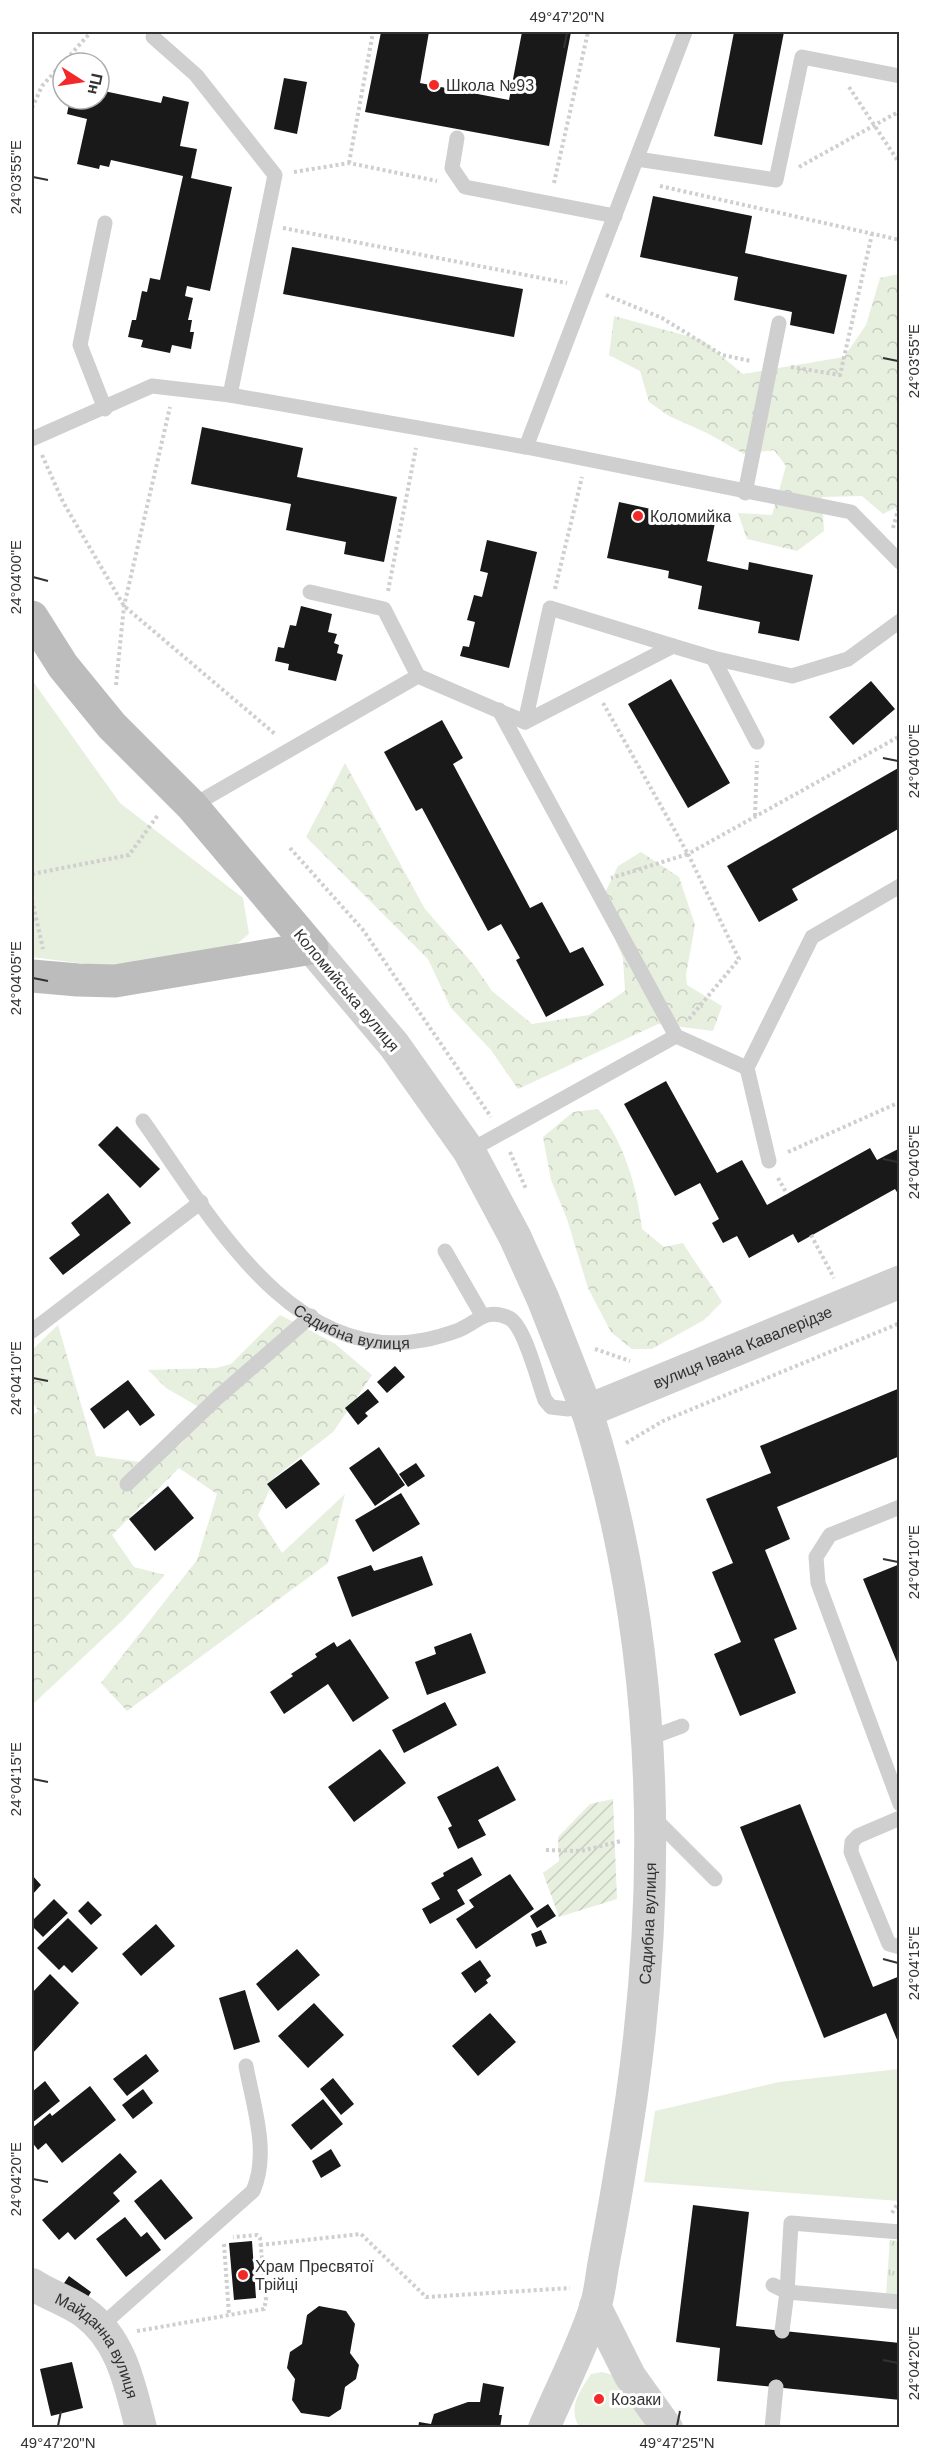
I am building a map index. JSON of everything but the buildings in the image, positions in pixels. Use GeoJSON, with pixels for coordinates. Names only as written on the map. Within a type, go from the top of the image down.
{"type":"FeatureCollection","features":[{"type":"Feature","properties":{"kind":"main road","name":"Коломийська вулиця"},"geometry":{"type":"LineString","coordinates":[[32,617],[63,666],[112,726],[192,806],[312,948]]}},
{"type":"Feature","properties":{"kind":"main road"},"geometry":{"type":"LineString","coordinates":[[41,977],[115,981],[312,948]]}},
{"type":"Feature","properties":{"kind":"street","name":"Коломийська вулиця"},"geometry":{"type":"LineString","coordinates":[[312,948],[394,1045],[469,1151],[515,1237],[543,1299],[585,1407]]}},
{"type":"Feature","properties":{"kind":"street","name":"вулиця Івана Кавалерідзе"},"geometry":{"type":"LineString","coordinates":[[585,1407],[900,1281]]}},
{"type":"Feature","properties":{"kind":"street","name":"Садибна вулиця"},"geometry":{"type":"LineString","coordinates":[[544,2427],[584,2297],[629,2120],[638,2052],[650,1913],[652,1816],[640,1658],[621,1542],[602,1457],[585,1407]]}},
{"type":"Feature","properties":{"kind":"street","name":"Майданна вулиця"},"geometry":{"type":"LineString","coordinates":[[32,2284],[83,2311],[106,2332],[127,2372],[141,2427]]}},
{"type":"Feature","properties":{"kind":"street"},"geometry":{"type":"LineString","coordinates":[[584,2297],[630,2376],[667,2427]]}},
{"type":"Feature","properties":{"kind":"lane"},"geometry":{"type":"LineString","coordinates":[[526,447],[685,32]]}},
{"type":"Feature","properties":{"kind":"lane"},"geometry":{"type":"LineString","coordinates":[[153,37],[196,75],[275,175],[230,395]]}},
{"type":"Feature","properties":{"kind":"lane"},"geometry":{"type":"LineString","coordinates":[[637,159],[776,180],[802,57],[900,76]]}},
{"type":"Feature","properties":{"kind":"lane"},"geometry":{"type":"LineString","coordinates":[[457,138],[452,168],[465,187],[615,216]]}},
{"type":"Feature","properties":{"kind":"lane"},"geometry":{"type":"LineString","coordinates":[[105,223],[80,345],[105,409]]}},
{"type":"Feature","properties":{"kind":"lane"},"geometry":{"type":"LineString","coordinates":[[746,493],[779,323]]}},
{"type":"Feature","properties":{"kind":"lane"},"geometry":{"type":"LineString","coordinates":[[33,439],[105,409],[152,386],[230,395],[526,447],[746,493],[851,512],[900,562]]}},
{"type":"Feature","properties":{"kind":"lane"},"geometry":{"type":"LineString","coordinates":[[310,592],[384,609],[418,676],[525,722]]}},
{"type":"Feature","properties":{"kind":"lane"},"geometry":{"type":"LineString","coordinates":[[525,722],[550,608],[713,658],[792,676],[848,659],[900,621]]}},
{"type":"Feature","properties":{"kind":"lane"},"geometry":{"type":"LineString","coordinates":[[525,722],[673,646]]}},
{"type":"Feature","properties":{"kind":"lane"},"geometry":{"type":"LineString","coordinates":[[713,658],[758,742]]}},
{"type":"Feature","properties":{"kind":"lane"},"geometry":{"type":"LineString","coordinates":[[192,806],[418,676]]}},
{"type":"Feature","properties":{"kind":"lane"},"geometry":{"type":"LineString","coordinates":[[499,710],[676,1036],[747,1068]]}},
{"type":"Feature","properties":{"kind":"lane"},"geometry":{"type":"LineString","coordinates":[[769,1161],[747,1068],[812,937],[900,886]]}},
{"type":"Feature","properties":{"kind":"lane"},"geometry":{"type":"LineString","coordinates":[[469,1151],[676,1036]]}},
{"type":"Feature","properties":{"kind":"lane","name":"Садибна вулиця"},"geometry":{"type":"LineString","coordinates":[[143,1121],[242,1258],[267,1285],[311,1316],[348,1336],[378,1343],[424,1340],[460,1329],[482,1315]]}},
{"type":"Feature","properties":{"kind":"lane"},"geometry":{"type":"LineString","coordinates":[[32,1331],[201,1202]]}},
{"type":"Feature","properties":{"kind":"lane"},"geometry":{"type":"LineString","coordinates":[[445,1251],[482,1315],[500,1314],[511,1318],[517,1324],[545,1400],[551,1407],[568,1409],[585,1407]]}},
{"type":"Feature","properties":{"kind":"lane"},"geometry":{"type":"LineString","coordinates":[[127,1484],[217,1398],[311,1316]]}},
{"type":"Feature","properties":{"kind":"lane"},"geometry":{"type":"LineString","coordinates":[[900,1507],[830,1535],[816,1557],[818,1583],[900,1804]]}},
{"type":"Feature","properties":{"kind":"lane"},"geometry":{"type":"LineString","coordinates":[[647,1739],[682,1726]]}},
{"type":"Feature","properties":{"kind":"lane"},"geometry":{"type":"LineString","coordinates":[[652,1816],[715,1879]]}},
{"type":"Feature","properties":{"kind":"lane"},"geometry":{"type":"LineString","coordinates":[[900,1818],[858,1836],[852,1842],[852,1852],[889,1944],[900,1947]]}},
{"type":"Feature","properties":{"kind":"lane"},"geometry":{"type":"LineString","coordinates":[[106,2332],[253,2191],[259,2177],[261,2157],[246,2066]]}},
{"type":"Feature","properties":{"kind":"lane"},"geometry":{"type":"LineString","coordinates":[[782,2331],[780,2288],[791,2223],[900,2232]]}},
{"type":"Feature","properties":{"kind":"lane"},"geometry":{"type":"LineString","coordinates":[[780,2288],[900,2302]]}},
{"type":"Feature","properties":{"kind":"lane"},"geometry":{"type":"LineString","coordinates":[[772,2427],[776,2387]]}},
{"type":"Feature","properties":{"kind":"path"},"geometry":{"type":"LineString","coordinates":[[32,108],[42,86],[91,32]]}},
{"type":"Feature","properties":{"kind":"path"},"geometry":{"type":"LineString","coordinates":[[349,164],[373,32]]}},
{"type":"Feature","properties":{"kind":"path"},"geometry":{"type":"LineString","coordinates":[[550,203],[588,32]]}},
{"type":"Feature","properties":{"kind":"path"},"geometry":{"type":"LineString","coordinates":[[833,63],[900,164]]}},
{"type":"Feature","properties":{"kind":"path"},"geometry":{"type":"LineString","coordinates":[[771,211],[776,180],[900,111]]}},
{"type":"Feature","properties":{"kind":"path"},"geometry":{"type":"LineString","coordinates":[[275,175],[349,164],[465,187]]}},
{"type":"Feature","properties":{"kind":"path"},"geometry":{"type":"LineString","coordinates":[[630,179],[900,240]]}},
{"type":"Feature","properties":{"kind":"path"},"geometry":{"type":"LineString","coordinates":[[265,225],[588,287]]}},
{"type":"Feature","properties":{"kind":"path"},"geometry":{"type":"LineString","coordinates":[[112,726],[124,606],[175,389]]}},
{"type":"Feature","properties":{"kind":"path"},"geometry":{"type":"LineString","coordinates":[[384,609],[420,429]]}},
{"type":"Feature","properties":{"kind":"path"},"geometry":{"type":"LineString","coordinates":[[33,439],[63,501],[124,606],[291,748]]}},
{"type":"Feature","properties":{"kind":"path"},"geometry":{"type":"LineString","coordinates":[[550,608],[587,459]]}},
{"type":"Feature","properties":{"kind":"path"},"geometry":{"type":"LineString","coordinates":[[594,687],[688,854],[739,959],[676,1036]]}},
{"type":"Feature","properties":{"kind":"path"},"geometry":{"type":"LineString","coordinates":[[593,883],[688,854],[900,736]]}},
{"type":"Feature","properties":{"kind":"path"},"geometry":{"type":"LineString","coordinates":[[755,816],[758,742]]}},
{"type":"Feature","properties":{"kind":"path"},"geometry":{"type":"LineString","coordinates":[[32,874],[129,855],[158,816],[150,807]]}},
{"type":"Feature","properties":{"kind":"path"},"geometry":{"type":"LineString","coordinates":[[291,848],[363,930],[502,1133],[529,1198]]}},
{"type":"Feature","properties":{"kind":"path"},"geometry":{"type":"LineString","coordinates":[[32,900],[41,977]]}},
{"type":"Feature","properties":{"kind":"path"},"geometry":{"type":"LineString","coordinates":[[769,1161],[900,1102]]}},
{"type":"Feature","properties":{"kind":"path"},"geometry":{"type":"LineString","coordinates":[[811,1235],[835,1280]]}},
{"type":"Feature","properties":{"kind":"path"},"geometry":{"type":"LineString","coordinates":[[602,1457],[663,1421],[900,1323]]}},
{"type":"Feature","properties":{"kind":"path"},"geometry":{"type":"LineString","coordinates":[[592,1348],[639,1364]]}},
{"type":"Feature","properties":{"kind":"path"},"geometry":{"type":"LineString","coordinates":[[546,1851],[581,1851],[625,1840]]}},
{"type":"Feature","properties":{"kind":"path"},"geometry":{"type":"LineString","coordinates":[[260,2245],[362,2234],[426,2297],[584,2297]]}},
{"type":"Feature","properties":{"kind":"path"},"geometry":{"type":"LineString","coordinates":[[106,2332],[132,2331],[229,2315],[264,2309],[266,2300],[260,2238],[257,2235],[228,2238],[224,2242],[229,2315]]}},
{"type":"Feature","properties":{"kind":"green space"},"geometry":{"type":"Polygon","coordinates":[[[899,274],[899,506],[883,514],[862,496],[822,497],[824,531],[797,551],[747,539],[738,513],[772,515],[786,466],[774,450],[744,454],[707,433],[669,416],[649,402],[640,371],[609,355],[614,316],[702,340],[743,374],[844,357],[866,325],[880,278],[899,274]]]}},
{"type":"Feature","properties":{"kind":"green space"},"geometry":{"type":"Polygon","coordinates":[[[32,680],[120,803],[243,898],[249,934],[227,952],[109,967],[32,957],[32,680]]]}},
{"type":"Feature","properties":{"kind":"green space"},"geometry":{"type":"Polygon","coordinates":[[[345,763],[425,909],[474,965],[492,991],[532,1024],[589,1015],[625,991],[623,958],[600,903],[618,866],[641,852],[679,877],[695,925],[686,975],[687,985],[722,1006],[713,1031],[658,1024],[518,1089],[491,1050],[451,1008],[428,959],[306,837],[345,763]]]}},
{"type":"Feature","properties":{"kind":"green space"},"geometry":{"type":"Polygon","coordinates":[[[598,1109],[615,1136],[628,1166],[637,1197],[642,1229],[664,1247],[683,1243],[722,1302],[704,1320],[652,1349],[632,1349],[611,1332],[588,1288],[567,1219],[551,1180],[543,1137],[573,1112],[598,1109]]]}},
{"type":"Feature","properties":{"kind":"green space"},"geometry":{"type":"Polygon","coordinates":[[[280,1315],[334,1343],[372,1375],[333,1432],[276,1476],[258,1515],[282,1553],[345,1494],[328,1563],[127,1711],[101,1683],[197,1560],[217,1494],[179,1468],[112,1535],[134,1567],[165,1575],[123,1620],[32,1705],[32,1416],[38,1411],[32,1400],[32,1350],[58,1325],[96,1456],[148,1463],[181,1444],[204,1410],[166,1388],[148,1370],[216,1368],[231,1364],[280,1315]]]}},
{"type":"Feature","properties":{"kind":"green space"},"geometry":{"type":"Polygon","coordinates":[[[613,1799],[617,1899],[559,1917],[543,1873],[559,1861],[558,1837],[590,1804],[613,1799]]]}},
{"type":"Feature","properties":{"kind":"green space"},"geometry":{"type":"Polygon","coordinates":[[[899,2069],[899,2201],[644,2182],[655,2111],[779,2082],[899,2069]]]}},
{"type":"Feature","properties":{"kind":"green space"},"geometry":{"type":"Polygon","coordinates":[[[890,2240],[899,2241],[899,2296],[886,2294],[890,2240]]]}},
{"type":"Feature","properties":{"kind":"green space"},"geometry":{"type":"Polygon","coordinates":[[[602,2372],[613,2375],[652,2427],[579,2427],[575,2413],[576,2400],[591,2374],[602,2372]]]}},
{"type":"Feature","properties":{"kind":"place","name":"Школа №93"},"geometry":{"type":"Point","coordinates":[434,85]}},
{"type":"Feature","properties":{"kind":"place","name":"Коломийка"},"geometry":{"type":"Point","coordinates":[638,516]}},
{"type":"Feature","properties":{"kind":"place","name":"Храм Пресвятої Трійці"},"geometry":{"type":"Point","coordinates":[243,2275]}},
{"type":"Feature","properties":{"kind":"place","name":"Козаки"},"geometry":{"type":"Point","coordinates":[599,2399]}}]}
